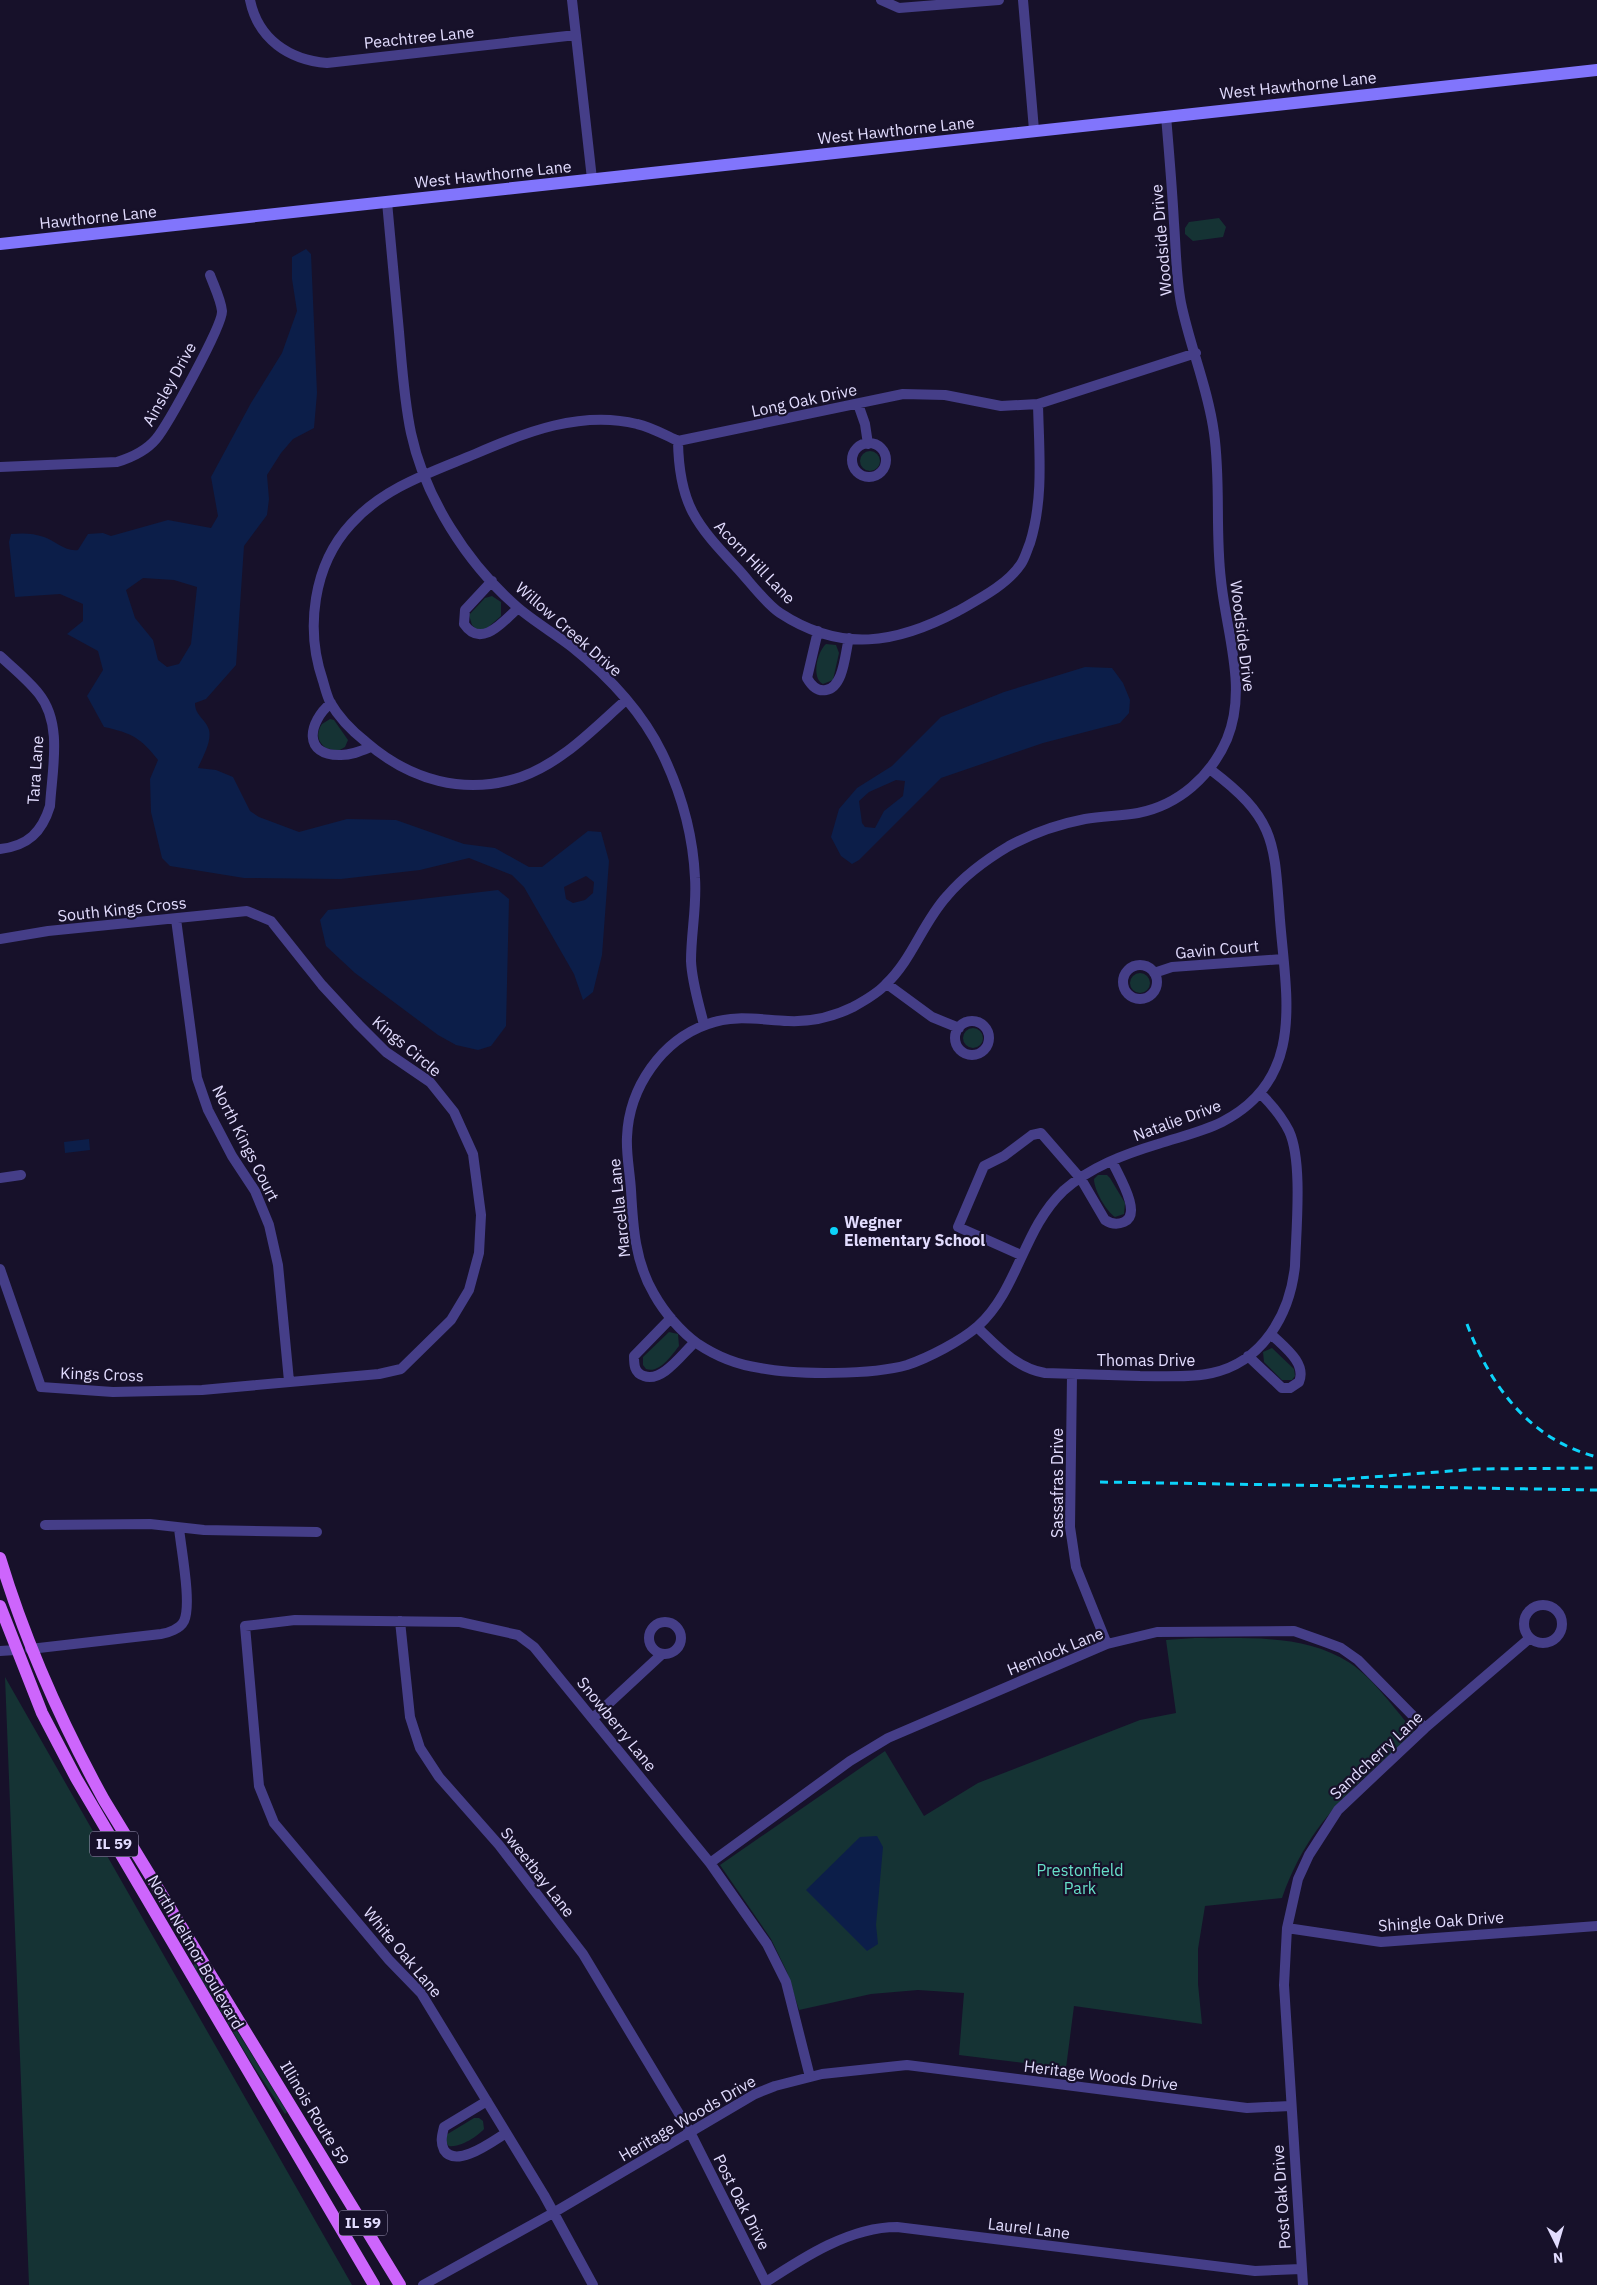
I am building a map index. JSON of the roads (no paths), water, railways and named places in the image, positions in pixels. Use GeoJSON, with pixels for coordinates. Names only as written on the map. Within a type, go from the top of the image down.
{"type":"FeatureCollection","features":[{"type":"Feature","properties":{"kind":"main road","name":"North Neltnor Boulevard"},"geometry":{"type":"LineString","coordinates":[[0,1558],[30,1649],[59,1715],[96,1786],[201,1958]]}},
{"type":"Feature","properties":{"kind":"main road","name":"North Neltnor Boulevard"},"geometry":{"type":"LineString","coordinates":[[0,1606],[42,1713],[76,1778],[246,2071],[374,2285]]}},
{"type":"Feature","properties":{"kind":"main road"},"geometry":{"type":"LineString","coordinates":[[16,1650],[30,1649]]}},
{"type":"Feature","properties":{"kind":"main road","name":"Illinois Route 59"},"geometry":{"type":"LineString","coordinates":[[201,1958],[400,2285]]}},
{"type":"Feature","properties":{"kind":"street","name":"Peachtree Lane"},"geometry":{"type":"LineString","coordinates":[[250,0],[258,24],[270,40],[282,50],[300,59],[327,63],[576,35]]}},
{"type":"Feature","properties":{"kind":"street"},"geometry":{"type":"LineString","coordinates":[[572,0],[592,179]]}},
{"type":"Feature","properties":{"kind":"street"},"geometry":{"type":"LineString","coordinates":[[881,0],[899,8],[999,0]]}},
{"type":"Feature","properties":{"kind":"street"},"geometry":{"type":"LineString","coordinates":[[1023,0],[1034,130]]}},
{"type":"Feature","properties":{"kind":"street","name":"West Hawthorne Lane"},"geometry":{"type":"LineString","coordinates":[[198,223],[1034,130],[1597,70]]}},
{"type":"Feature","properties":{"kind":"street","name":"Woodside Drive"},"geometry":{"type":"LineString","coordinates":[[704,1025],[739,1018],[795,1021],[822,1018],[851,1008],[887,984],[945,898],[990,858],[1031,835],[1056,826],[1089,818],[1132,814],[1152,809],[1176,798],[1211,770],[1229,733],[1234,716],[1237,687],[1220,573],[1215,437],[1209,403],[1182,309],[1166,116]]}},
{"type":"Feature","properties":{"kind":"street","name":"Willow Creek Drive"},"geometry":{"type":"LineString","coordinates":[[387,202],[406,406],[411,433],[424,475],[450,526],[492,581],[518,608],[573,648],[602,674],[626,700],[661,752],[673,777],[687,822],[695,879],[692,972],[704,1025]]}},
{"type":"Feature","properties":{"kind":"street","name":"Hawthorne Lane"},"geometry":{"type":"LineString","coordinates":[[0,244],[198,223]]}},
{"type":"Feature","properties":{"kind":"street","name":"Ainsley Drive"},"geometry":{"type":"LineString","coordinates":[[0,466],[117,462],[133,456],[155,440],[209,344],[220,320],[222,312],[210,275]]}},
{"type":"Feature","properties":{"kind":"street","name":"Long Oak Drive"},"geometry":{"type":"LineString","coordinates":[[678,441],[891,396],[917,393],[945,395],[1001,406],[1038,404],[1196,354]]}},
{"type":"Feature","properties":{"kind":"street"},"geometry":{"type":"LineString","coordinates":[[858,404],[865,424],[868,444]]}},
{"type":"Feature","properties":{"kind":"street","name":"Acorn Hill Lane"},"geometry":{"type":"LineString","coordinates":[[678,441],[682,487],[688,504],[704,532],[778,612],[835,637],[884,638],[925,628],[989,592],[1021,564],[1032,536],[1040,504],[1038,404]]}},
{"type":"Feature","properties":{"kind":"street"},"geometry":{"type":"LineString","coordinates":[[626,700],[558,759],[533,772],[505,781],[461,784],[434,780],[407,771],[386,760],[349,729],[331,704],[321,676],[313,636],[314,607],[322,576],[334,550],[350,525],[387,493],[424,475],[507,440],[566,423],[622,421],[638,424],[678,441]]}},
{"type":"Feature","properties":{"kind":"street"},"geometry":{"type":"LineString","coordinates":[[492,581],[465,610],[464,624],[468,630],[474,634],[483,635],[494,630],[518,608]]}},
{"type":"Feature","properties":{"kind":"street"},"geometry":{"type":"LineString","coordinates":[[818,631],[807,678],[811,685],[824,691],[833,688],[839,679],[849,638]]}},
{"type":"Feature","properties":{"kind":"street","name":"Tara Lane"},"geometry":{"type":"LineString","coordinates":[[0,656],[39,694],[51,715],[54,738],[50,806],[47,815],[38,832],[17,845],[0,849]]}},
{"type":"Feature","properties":{"kind":"street"},"geometry":{"type":"LineString","coordinates":[[331,704],[323,710],[312,728],[312,739],[317,748],[326,753],[340,755],[357,753],[371,747]]}},
{"type":"Feature","properties":{"kind":"street","name":"Natalie Drive"},"geometry":{"type":"LineString","coordinates":[[977,1327],[1007,1288],[1034,1229],[1060,1194],[1094,1169],[1144,1148],[1217,1124],[1241,1110],[1261,1094],[1279,1061],[1286,1035],[1287,1008],[1276,862],[1270,836],[1256,811],[1230,784],[1211,770]]}},
{"type":"Feature","properties":{"kind":"street","name":"South Kings Cross"},"geometry":{"type":"LineString","coordinates":[[0,939],[48,931],[247,910]]}},
{"type":"Feature","properties":{"kind":"street","name":"Kings Circle"},"geometry":{"type":"LineString","coordinates":[[196,1390],[379,1374],[401,1369],[451,1320],[469,1290],[479,1253],[481,1215],[473,1154],[454,1112],[430,1082],[386,1052],[359,1025],[322,985],[271,921],[247,910]]}},
{"type":"Feature","properties":{"kind":"street","name":"North Kings Court"},"geometry":{"type":"LineString","coordinates":[[176,919],[197,1078],[208,1110],[232,1156],[255,1191],[269,1225],[278,1265],[289,1381]]}},
{"type":"Feature","properties":{"kind":"street","name":"Gavin Court"},"geometry":{"type":"LineString","coordinates":[[1154,973],[1172,967],[1283,958]]}},
{"type":"Feature","properties":{"kind":"street"},"geometry":{"type":"LineString","coordinates":[[887,984],[932,1017],[959,1028]]}},
{"type":"Feature","properties":{"kind":"street","name":"Marcella Lane"},"geometry":{"type":"LineString","coordinates":[[704,1025],[677,1040],[654,1062],[636,1096],[627,1137],[636,1247],[646,1279],[663,1309],[671,1318],[695,1342],[726,1359],[758,1368],[782,1371],[873,1371],[911,1364],[977,1327]]}},
{"type":"Feature","properties":{"kind":"street","name":"Thomas Drive"},"geometry":{"type":"LineString","coordinates":[[977,1327],[1000,1349],[1026,1368],[1044,1374],[1192,1376],[1226,1369],[1248,1356],[1271,1334],[1285,1313],[1294,1282],[1297,1166],[1289,1131],[1275,1109],[1261,1094]]}},
{"type":"Feature","properties":{"kind":"street"},"geometry":{"type":"LineString","coordinates":[[1021,1255],[958,1226],[984,1166],[1004,1156],[1032,1135],[1041,1133],[1081,1179],[1105,1220],[1111,1224],[1121,1224],[1129,1220],[1132,1214],[1131,1203],[1112,1161]]}},
{"type":"Feature","properties":{"kind":"street"},"geometry":{"type":"LineString","coordinates":[[0,1178],[21,1175]]}},
{"type":"Feature","properties":{"kind":"street","name":"Kings Cross"},"geometry":{"type":"LineString","coordinates":[[0,1269],[41,1387],[113,1392],[196,1390]]}},
{"type":"Feature","properties":{"kind":"street"},"geometry":{"type":"LineString","coordinates":[[671,1318],[634,1356],[634,1367],[640,1375],[651,1378],[661,1375],[695,1342]]}},
{"type":"Feature","properties":{"kind":"street"},"geometry":{"type":"LineString","coordinates":[[1248,1356],[1282,1388],[1290,1388],[1300,1382],[1302,1376],[1300,1364],[1271,1334]]}},
{"type":"Feature","properties":{"kind":"street","name":"Sassafras Drive"},"geometry":{"type":"LineString","coordinates":[[1072,1375],[1070,1527],[1076,1567],[1107,1644]]}},
{"type":"Feature","properties":{"kind":"street"},"geometry":{"type":"LineString","coordinates":[[45,1525],[150,1524],[178,1528],[317,1532]]}},
{"type":"Feature","properties":{"kind":"street"},"geometry":{"type":"LineString","coordinates":[[30,1649],[160,1634],[170,1632],[178,1627],[184,1622],[187,1604],[178,1528]]}},
{"type":"Feature","properties":{"kind":"street","name":"Snowberry Lane"},"geometry":{"type":"LineString","coordinates":[[245,1626],[296,1620],[460,1622],[518,1635],[534,1647],[710,1863],[768,1944],[786,1982],[810,2077]]}},
{"type":"Feature","properties":{"kind":"street","name":"Sweetbay Lane"},"geometry":{"type":"LineString","coordinates":[[400,1622],[410,1717],[420,1748],[439,1777],[499,1845],[583,1954],[690,2132]]}},
{"type":"Feature","properties":{"kind":"street","name":"White Oak Lane"},"geometry":{"type":"LineString","coordinates":[[245,1626],[259,1786],[274,1823],[390,1960],[421,1993],[506,2133],[593,2285]]}},
{"type":"Feature","properties":{"kind":"street","name":"Hemlock Lane"},"geometry":{"type":"LineString","coordinates":[[710,1863],[850,1761],[888,1738],[1107,1644],[1157,1632],[1294,1631],[1341,1648],[1358,1660],[1425,1728]]}},
{"type":"Feature","properties":{"kind":"street","name":"Sandcherry Lane"},"geometry":{"type":"LineString","coordinates":[[1290,2106],[1284,1985],[1287,1928],[1298,1879],[1309,1854],[1338,1810],[1359,1789],[1425,1728],[1530,1638]]}},
{"type":"Feature","properties":{"kind":"street"},"geometry":{"type":"LineString","coordinates":[[0,1651],[16,1650]]}},
{"type":"Feature","properties":{"kind":"street"},"geometry":{"type":"LineString","coordinates":[[593,1718],[661,1654]]}},
{"type":"Feature","properties":{"kind":"street","name":"Shingle Oak Drive"},"geometry":{"type":"LineString","coordinates":[[1287,1928],[1381,1942],[1597,1926]]}},
{"type":"Feature","properties":{"kind":"street","name":"Heritage Woods Drive"},"geometry":{"type":"LineString","coordinates":[[423,2285],[553,2213],[755,2094],[810,2077],[837,2072],[907,2065],[1246,2108],[1290,2106]]}},
{"type":"Feature","properties":{"kind":"street"},"geometry":{"type":"LineString","coordinates":[[487,2101],[444,2127],[442,2146],[447,2153],[454,2157],[461,2157],[506,2133]]}},
{"type":"Feature","properties":{"kind":"street","name":"Post Oak Drive"},"geometry":{"type":"LineString","coordinates":[[1290,2106],[1302,2285]]}},
{"type":"Feature","properties":{"kind":"street","name":"Post Oak Drive"},"geometry":{"type":"LineString","coordinates":[[690,2132],[766,2283]]}},
{"type":"Feature","properties":{"kind":"street","name":"Laurel Lane"},"geometry":{"type":"LineString","coordinates":[[766,2283],[848,2236],[880,2227],[897,2227],[1255,2271],[1273,2272],[1302,2269]]}},
{"type":"Feature","properties":{"kind":"water"},"geometry":{"type":"Polygon","coordinates":[[[306,249],[311,254],[317,393],[314,428],[293,439],[281,453],[267,475],[269,499],[267,515],[244,546],[236,665],[206,699],[195,703],[197,711],[208,726],[210,735],[208,745],[198,768],[216,770],[233,777],[250,811],[259,817],[299,832],[347,819],[396,820],[464,844],[495,848],[529,867],[542,867],[588,831],[601,832],[609,861],[602,955],[593,992],[583,1000],[574,974],[524,887],[512,875],[469,858],[420,870],[341,879],[244,878],[170,866],[162,858],[151,812],[150,779],[158,760],[141,741],[129,734],[104,727],[87,696],[103,670],[98,651],[67,634],[83,621],[83,604],[60,594],[15,597],[9,542],[11,534],[40,536],[65,548],[78,550],[88,534],[103,533],[111,536],[168,520],[211,528],[218,516],[211,477],[251,403],[282,353],[297,311],[292,279],[292,257],[306,249]],[[143,578],[126,590],[135,618],[153,640],[158,660],[167,667],[179,664],[191,644],[197,587],[174,580],[143,578]],[[586,876],[564,887],[566,899],[573,903],[585,900],[593,893],[594,882],[586,876]]]}},
{"type":"Feature","properties":{"kind":"water"},"geometry":{"type":"Polygon","coordinates":[[[1085,667],[1112,668],[1123,683],[1130,700],[1129,713],[1120,723],[1043,743],[941,778],[859,860],[852,864],[841,856],[831,837],[839,809],[857,788],[892,766],[941,717],[1004,692],[1085,667]],[[896,780],[869,792],[859,801],[862,823],[865,827],[875,828],[884,811],[903,796],[905,781],[896,780]]]}},
{"type":"Feature","properties":{"kind":"water"},"geometry":{"type":"Polygon","coordinates":[[[498,890],[509,899],[506,1026],[491,1046],[478,1050],[456,1045],[438,1035],[355,973],[326,946],[320,920],[328,910],[498,890]]]}},
{"type":"Feature","properties":{"kind":"water"},"geometry":{"type":"Polygon","coordinates":[[[89,1139],[90,1150],[65,1153],[64,1142],[89,1139]]]}},
{"type":"Feature","properties":{"kind":"water"},"geometry":{"type":"Polygon","coordinates":[[[877,1836],[883,1847],[876,1925],[878,1944],[867,1951],[806,1890],[860,1837],[877,1836]]]}},
{"type":"Feature","properties":{"kind":"railway"},"geometry":{"type":"LineString","coordinates":[[1467,1324],[1476,1347],[1488,1369],[1501,1389],[1532,1424],[1552,1438],[1573,1449],[1597,1457]]}},
{"type":"Feature","properties":{"kind":"railway"},"geometry":{"type":"LineString","coordinates":[[1333,1480],[1477,1469],[1597,1468]]}},
{"type":"Feature","properties":{"kind":"railway"},"geometry":{"type":"LineString","coordinates":[[1100,1482],[1597,1490]]}},
{"type":"Feature","properties":{"kind":"place","name":"Wegner Elementary School"},"geometry":{"type":"Point","coordinates":[834,1231]}},
{"type":"Feature","properties":{"kind":"park label","name":"Prestonfield Park"},"geometry":{"type":"Point","coordinates":[1080,1879]}}]}
